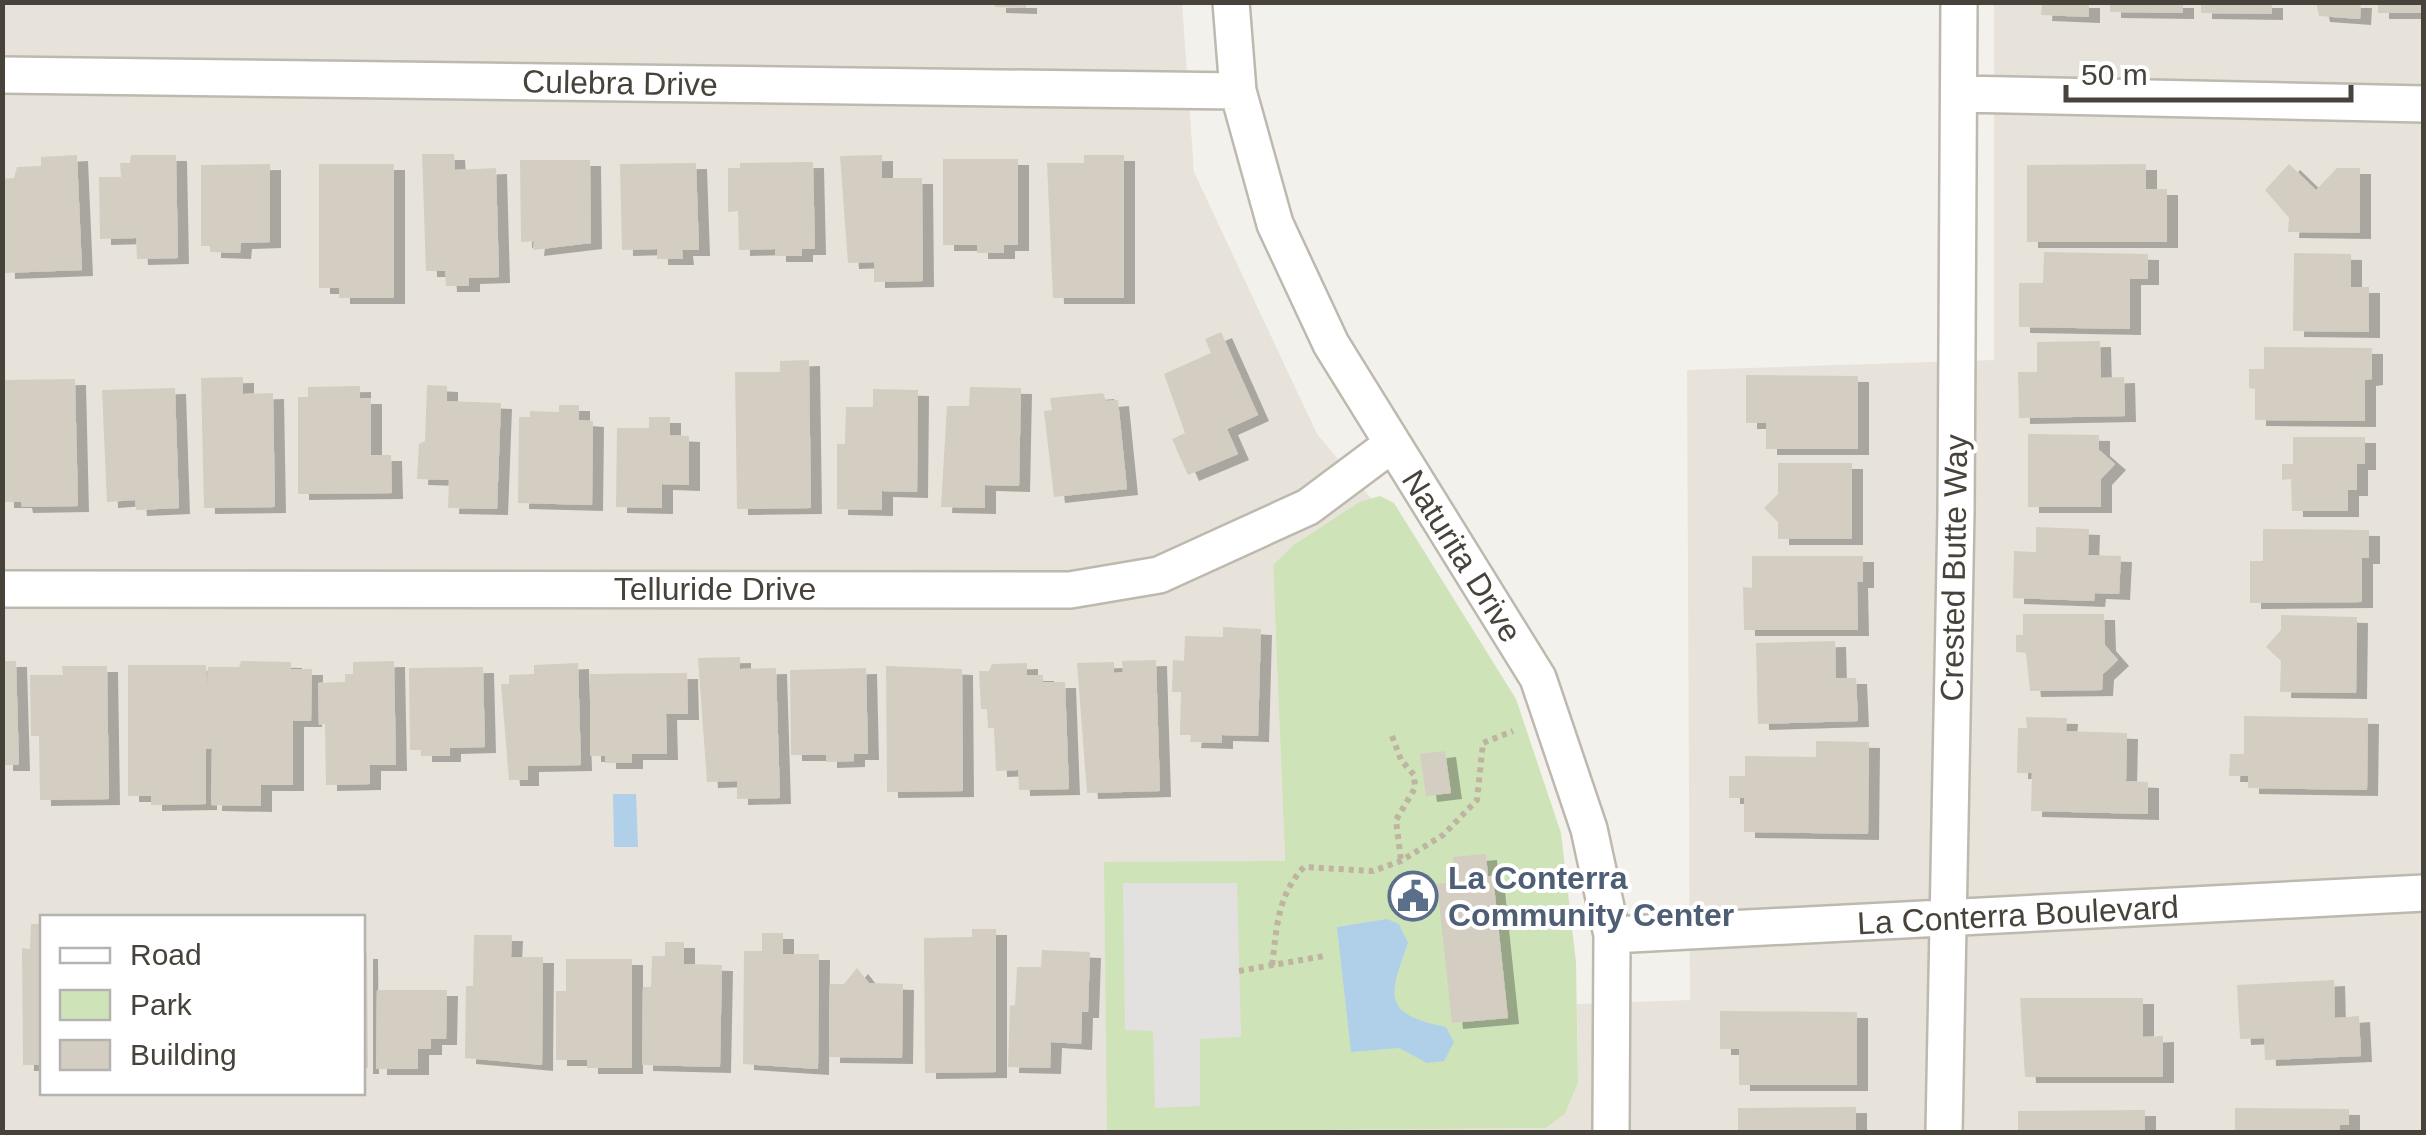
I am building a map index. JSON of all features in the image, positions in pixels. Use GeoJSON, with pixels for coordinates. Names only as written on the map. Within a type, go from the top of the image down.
{"type":"FeatureCollection","features":[{"type":"Feature","properties":{"kind":"street","name":"Naturita Drive"},"geometry":{"type":"LineString","coordinates":[[1231,2],[1238,91],[1276,224],[1331,344],[1538,678],[1589,828],[1612,934],[1610,1132]]}},
{"type":"Feature","properties":{"kind":"street","name":"Crested Butte Way"},"geometry":{"type":"LineString","coordinates":[[1944,1132],[1959,2]]}},
{"type":"Feature","properties":{"kind":"street","name":"Culebra Drive"},"geometry":{"type":"LineString","coordinates":[[2,75],[1238,91]]}},
{"type":"Feature","properties":{"kind":"street"},"geometry":{"type":"LineString","coordinates":[[1958,94],[2424,104]]}},
{"type":"Feature","properties":{"kind":"street","name":"Telluride Drive"},"geometry":{"type":"LineString","coordinates":[[2,589],[1070,590],[1159,575],[1308,506],[1391,445]]}},
{"type":"Feature","properties":{"kind":"street","name":"La Conterra Boulevard"},"geometry":{"type":"LineString","coordinates":[[1612,934],[2424,893]]}},
{"type":"Feature","properties":{"kind":"path"},"geometry":{"type":"LineString","coordinates":[[1272,965],[1278,911],[1287,885],[1304,867],[1373,871],[1401,861],[1466,814],[1477,800],[1484,743],[1513,731]]}},
{"type":"Feature","properties":{"kind":"path"},"geometry":{"type":"LineString","coordinates":[[1392,736],[1401,760],[1414,775],[1410,799],[1396,820],[1401,861]]}},
{"type":"Feature","properties":{"kind":"path"},"geometry":{"type":"LineString","coordinates":[[1239,971],[1324,956]]}},
{"type":"Feature","properties":{"kind":"shaded area"},"geometry":{"type":"Polygon","coordinates":[[[2,3],[1182,3],[1194,172],[1317,434],[1373,501],[1359,502],[1292,546],[1273,565],[1285,861],[1108,1132],[3,1132],[2,3]]]}},
{"type":"Feature","properties":{"kind":"shaded area"},"geometry":{"type":"Polygon","coordinates":[[[1994,3],[2423,3],[2423,1132],[1108,1132],[1546,1128],[1565,1114],[1578,1083],[1577,1004],[1690,1000],[1687,370],[1994,360],[1994,3]]]}},
{"type":"Feature","properties":{"kind":"shaded area"},"geometry":{"type":"Polygon","coordinates":[[[1123,883],[1237,883],[1241,1037],[1200,1039],[1200,1106],[1155,1108],[1153,1031],[1125,1030],[1123,883]]]}},
{"type":"Feature","properties":{"kind":"green space"},"geometry":{"type":"Polygon","coordinates":[[[1380,496],[1394,503],[1516,699],[1561,833],[1576,962],[1578,1083],[1565,1114],[1546,1128],[1107,1132],[1104,862],[1285,861],[1273,565],[1292,546],[1359,502],[1380,496]]]}},
{"type":"Feature","properties":{"kind":"water"},"geometry":{"type":"Polygon","coordinates":[[[613,794],[636,794],[638,847],[614,847],[613,794]]]}},
{"type":"Feature","properties":{"kind":"water"},"geometry":{"type":"Polygon","coordinates":[[[1387,919],[1399,924],[1408,943],[1397,977],[1395,1000],[1410,1016],[1446,1027],[1454,1042],[1444,1061],[1427,1063],[1399,1048],[1351,1052],[1337,927],[1387,919]]]}},
{"type":"Feature","properties":{"kind":"building"},"geometry":{"type":"Polygon","coordinates":[[[995,2],[1026,2],[1026,8],[995,7],[995,2]]]}},
{"type":"Feature","properties":{"kind":"building"},"geometry":{"type":"Polygon","coordinates":[[[2042,2],[2089,2],[2089,17],[2041,15],[2042,2]]]}},
{"type":"Feature","properties":{"kind":"building"},"geometry":{"type":"Polygon","coordinates":[[[2110,2],[2183,2],[2183,13],[2110,12],[2110,2]]]}},
{"type":"Feature","properties":{"kind":"building"},"geometry":{"type":"Polygon","coordinates":[[[2201,2],[2272,2],[2272,14],[2201,13],[2201,2]]]}},
{"type":"Feature","properties":{"kind":"building"},"geometry":{"type":"Polygon","coordinates":[[[2316,2],[2361,2],[2360,19],[2319,16],[2316,2]]]}},
{"type":"Feature","properties":{"kind":"building"},"geometry":{"type":"Polygon","coordinates":[[[2378,2],[2424,2],[2424,13],[2378,13],[2378,2]]]}},
{"type":"Feature","properties":{"kind":"building"},"geometry":{"type":"Polygon","coordinates":[[[422,154],[454,154],[455,170],[496,168],[499,277],[469,278],[469,286],[446,286],[445,271],[426,271],[422,154]]]}},
{"type":"Feature","properties":{"kind":"building"},"geometry":{"type":"Polygon","coordinates":[[[77,155],[82,270],[4,273],[2,179],[14,178],[17,167],[41,166],[41,157],[77,155]]]}},
{"type":"Feature","properties":{"kind":"building"},"geometry":{"type":"Polygon","coordinates":[[[131,155],[176,155],[178,258],[137,259],[136,238],[100,239],[99,177],[121,177],[120,163],[130,163],[131,155]]]}},
{"type":"Feature","properties":{"kind":"building"},"geometry":{"type":"Polygon","coordinates":[[[882,155],[882,178],[922,178],[923,281],[874,282],[874,262],[848,263],[840,156],[882,155]]]}},
{"type":"Feature","properties":{"kind":"building"},"geometry":{"type":"Polygon","coordinates":[[[1084,155],[1124,155],[1124,298],[1053,298],[1047,163],[1084,163],[1084,155]]]}},
{"type":"Feature","properties":{"kind":"building"},"geometry":{"type":"Polygon","coordinates":[[[943,159],[1018,159],[1018,245],[1004,245],[1004,253],[977,253],[977,245],[943,245],[943,159]]]}},
{"type":"Feature","properties":{"kind":"building"},"geometry":{"type":"Polygon","coordinates":[[[520,160],[590,160],[591,243],[533,250],[534,241],[521,242],[520,160]]]}},
{"type":"Feature","properties":{"kind":"building"},"geometry":{"type":"Polygon","coordinates":[[[813,162],[815,249],[802,249],[802,256],[775,256],[775,249],[739,250],[738,211],[728,212],[728,168],[740,168],[740,163],[813,162]]]}},
{"type":"Feature","properties":{"kind":"building"},"geometry":{"type":"Polygon","coordinates":[[[696,163],[699,250],[682,250],[683,259],[657,259],[657,249],[622,250],[620,164],[696,163]]]}},
{"type":"Feature","properties":{"kind":"building"},"geometry":{"type":"Polygon","coordinates":[[[270,164],[270,242],[241,243],[240,253],[210,252],[210,246],[201,246],[201,165],[270,164]]]}},
{"type":"Feature","properties":{"kind":"building"},"geometry":{"type":"Polygon","coordinates":[[[319,164],[394,164],[394,298],[339,298],[339,288],[319,288],[319,164]]]}},
{"type":"Feature","properties":{"kind":"building"},"geometry":{"type":"Polygon","coordinates":[[[2146,164],[2146,189],[2167,189],[2167,242],[2027,242],[2027,165],[2146,164]]]}},
{"type":"Feature","properties":{"kind":"building"},"geometry":{"type":"Polygon","coordinates":[[[2289,164],[2316,190],[2337,168],[2360,168],[2360,233],[2288,232],[2289,218],[2265,190],[2289,164]]]}},
{"type":"Feature","properties":{"kind":"building"},"geometry":{"type":"Polygon","coordinates":[[[2044,252],[2148,254],[2148,279],[2130,279],[2130,329],[2019,327],[2019,283],[2043,283],[2044,252]]]}},
{"type":"Feature","properties":{"kind":"building"},"geometry":{"type":"Polygon","coordinates":[[[2294,253],[2351,254],[2351,287],[2369,287],[2369,332],[2293,331],[2294,253]]]}},
{"type":"Feature","properties":{"kind":"building"},"geometry":{"type":"Polygon","coordinates":[[[1221,332],[1258,415],[1227,429],[1238,454],[1188,475],[1172,439],[1185,433],[1164,374],[1211,353],[1205,339],[1221,332]]]}},
{"type":"Feature","properties":{"kind":"building"},"geometry":{"type":"Polygon","coordinates":[[[2100,341],[2101,378],[2124,377],[2125,416],[2019,418],[2018,372],[2037,372],[2037,342],[2100,341]]]}},
{"type":"Feature","properties":{"kind":"building"},"geometry":{"type":"Polygon","coordinates":[[[2264,347],[2372,348],[2372,379],[2365,380],[2365,421],[2255,420],[2255,389],[2249,388],[2249,369],[2264,369],[2264,347]]]}},
{"type":"Feature","properties":{"kind":"building"},"geometry":{"type":"Polygon","coordinates":[[[809,360],[811,508],[737,509],[735,372],[780,372],[780,361],[809,360]]]}},
{"type":"Feature","properties":{"kind":"building"},"geometry":{"type":"Polygon","coordinates":[[[1746,375],[1858,376],[1858,449],[1766,449],[1766,423],[1746,423],[1746,375]]]}},
{"type":"Feature","properties":{"kind":"building"},"geometry":{"type":"Polygon","coordinates":[[[243,377],[243,394],[273,393],[275,507],[204,508],[201,378],[243,377]]]}},
{"type":"Feature","properties":{"kind":"building"},"geometry":{"type":"Polygon","coordinates":[[[75,379],[78,506],[22,507],[21,502],[3,502],[2,380],[75,379]]]}},
{"type":"Feature","properties":{"kind":"building"},"geometry":{"type":"Polygon","coordinates":[[[427,385],[447,386],[447,401],[501,403],[497,509],[448,508],[449,480],[417,479],[419,444],[425,441],[427,385]]]}},
{"type":"Feature","properties":{"kind":"building"},"geometry":{"type":"Polygon","coordinates":[[[360,386],[360,398],[371,398],[371,455],[391,455],[392,493],[298,494],[298,397],[308,397],[308,387],[360,386]]]}},
{"type":"Feature","properties":{"kind":"building"},"geometry":{"type":"Polygon","coordinates":[[[970,387],[1021,388],[1019,486],[985,485],[985,508],[941,507],[947,406],[969,406],[970,387]]]}},
{"type":"Feature","properties":{"kind":"building"},"geometry":{"type":"Polygon","coordinates":[[[175,388],[179,508],[136,510],[135,500],[107,502],[102,390],[175,388]]]}},
{"type":"Feature","properties":{"kind":"building"},"geometry":{"type":"Polygon","coordinates":[[[873,389],[918,390],[917,492],[882,491],[882,510],[837,509],[837,444],[845,444],[846,407],[873,407],[873,389]]]}},
{"type":"Feature","properties":{"kind":"building"},"geometry":{"type":"Polygon","coordinates":[[[1103,393],[1106,401],[1118,400],[1127,489],[1054,497],[1044,411],[1052,410],[1050,398],[1103,393]]]}},
{"type":"Feature","properties":{"kind":"building"},"geometry":{"type":"Polygon","coordinates":[[[559,405],[579,405],[579,420],[593,421],[592,505],[518,503],[519,417],[530,417],[530,411],[559,412],[559,405]]]}},
{"type":"Feature","properties":{"kind":"building"},"geometry":{"type":"Polygon","coordinates":[[[649,417],[670,417],[670,435],[689,436],[689,485],[662,484],[662,508],[616,507],[617,428],[649,428],[649,417]]]}},
{"type":"Feature","properties":{"kind":"building"},"geometry":{"type":"Polygon","coordinates":[[[2028,434],[2099,435],[2099,450],[2115,464],[2101,479],[2101,507],[2028,507],[2028,434]]]}},
{"type":"Feature","properties":{"kind":"building"},"geometry":{"type":"Polygon","coordinates":[[[2293,437],[2365,437],[2365,464],[2357,464],[2357,490],[2348,490],[2348,511],[2292,511],[2291,479],[2282,480],[2282,464],[2293,464],[2293,437]]]}},
{"type":"Feature","properties":{"kind":"building"},"geometry":{"type":"Polygon","coordinates":[[[1778,463],[1852,463],[1852,539],[1778,539],[1778,522],[1764,508],[1778,494],[1778,463]]]}},
{"type":"Feature","properties":{"kind":"building"},"geometry":{"type":"Polygon","coordinates":[[[2036,527],[2089,529],[2088,555],[2121,556],[2119,594],[2095,593],[2094,601],[2013,598],[2014,551],[2036,552],[2036,527]]]}},
{"type":"Feature","properties":{"kind":"building"},"geometry":{"type":"Polygon","coordinates":[[[2263,529],[2369,530],[2369,558],[2362,558],[2362,602],[2250,603],[2250,561],[2263,561],[2263,529]]]}},
{"type":"Feature","properties":{"kind":"building"},"geometry":{"type":"Polygon","coordinates":[[[1752,556],[1863,556],[1863,582],[1857,582],[1858,630],[1744,630],[1743,587],[1752,588],[1752,556]]]}},
{"type":"Feature","properties":{"kind":"building"},"geometry":{"type":"Polygon","coordinates":[[[2023,614],[2104,614],[2105,645],[2118,660],[2103,674],[2102,690],[2030,691],[2026,653],[2016,652],[2016,635],[2023,635],[2023,614]]]}},
{"type":"Feature","properties":{"kind":"building"},"geometry":{"type":"Polygon","coordinates":[[[2281,615],[2357,617],[2356,693],[2280,692],[2281,661],[2266,647],[2281,630],[2281,615]]]}},
{"type":"Feature","properties":{"kind":"building"},"geometry":{"type":"Polygon","coordinates":[[[1223,627],[1261,629],[1258,736],[1222,735],[1222,743],[1190,742],[1191,735],[1180,735],[1181,692],[1172,692],[1173,660],[1184,661],[1185,636],[1223,637],[1223,627]]]}},
{"type":"Feature","properties":{"kind":"building"},"geometry":{"type":"Polygon","coordinates":[[[1835,641],[1836,678],[1856,678],[1858,721],[1758,724],[1756,643],[1835,641]]]}},
{"type":"Feature","properties":{"kind":"building"},"geometry":{"type":"Polygon","coordinates":[[[740,657],[740,669],[776,668],[780,798],[737,799],[737,781],[707,782],[698,658],[740,657]]]}},
{"type":"Feature","properties":{"kind":"building"},"geometry":{"type":"Polygon","coordinates":[[[1156,660],[1160,791],[1087,793],[1077,663],[1114,662],[1114,673],[1123,672],[1122,661],[1156,660]]]}},
{"type":"Feature","properties":{"kind":"building"},"geometry":{"type":"Polygon","coordinates":[[[2,661],[16,661],[19,765],[2,765],[2,661]]]}},
{"type":"Feature","properties":{"kind":"building"},"geometry":{"type":"Polygon","coordinates":[[[241,661],[291,662],[291,669],[312,669],[311,721],[293,721],[293,785],[261,785],[261,806],[211,805],[212,749],[206,749],[206,804],[151,805],[151,796],[128,796],[128,665],[206,665],[207,688],[208,667],[239,667],[241,661]]]}},
{"type":"Feature","properties":{"kind":"building"},"geometry":{"type":"Polygon","coordinates":[[[394,661],[396,765],[370,765],[370,784],[326,785],[325,724],[319,725],[318,683],[345,682],[345,674],[353,674],[353,662],[394,661]]]}},
{"type":"Feature","properties":{"kind":"building"},"geometry":{"type":"Polygon","coordinates":[[[578,663],[581,765],[528,766],[528,780],[509,780],[501,684],[509,684],[509,675],[534,674],[534,665],[578,663]]]}},
{"type":"Feature","properties":{"kind":"building"},"geometry":{"type":"Polygon","coordinates":[[[1027,663],[1027,675],[1043,675],[1043,682],[1065,682],[1069,789],[1019,790],[1018,770],[996,771],[994,728],[988,728],[987,709],[981,709],[979,671],[989,671],[992,664],[1027,663]]]}},
{"type":"Feature","properties":{"kind":"building"},"geometry":{"type":"Polygon","coordinates":[[[62,666],[107,666],[109,799],[40,800],[39,736],[31,736],[30,675],[63,675],[62,666]]]}},
{"type":"Feature","properties":{"kind":"building"},"geometry":{"type":"Polygon","coordinates":[[[886,666],[962,669],[963,791],[887,792],[886,666]]]}},
{"type":"Feature","properties":{"kind":"building"},"geometry":{"type":"Polygon","coordinates":[[[483,667],[485,747],[450,748],[450,756],[421,756],[421,750],[410,750],[409,668],[483,667]]]}},
{"type":"Feature","properties":{"kind":"building"},"geometry":{"type":"Polygon","coordinates":[[[866,668],[868,754],[854,754],[854,761],[826,762],[826,755],[791,755],[790,670],[866,668]]]}},
{"type":"Feature","properties":{"kind":"building"},"geometry":{"type":"Polygon","coordinates":[[[687,673],[688,714],[666,714],[667,754],[632,754],[632,763],[605,763],[605,756],[590,756],[590,674],[687,673]]]}},
{"type":"Feature","properties":{"kind":"building"},"geometry":{"type":"Polygon","coordinates":[[[2244,716],[2368,718],[2367,790],[2248,788],[2248,776],[2229,776],[2230,754],[2244,754],[2244,716]]]}},
{"type":"Feature","properties":{"kind":"building"},"geometry":{"type":"Polygon","coordinates":[[[2026,717],[2067,718],[2066,731],[2127,733],[2126,781],[2148,782],[2148,814],[2031,811],[2032,773],[2017,773],[2018,728],[2027,728],[2026,717]]]}},
{"type":"Feature","properties":{"kind":"building"},"geometry":{"type":"Polygon","coordinates":[[[1816,741],[1869,742],[1868,834],[1744,832],[1744,798],[1729,798],[1729,776],[1745,776],[1745,756],[1816,757],[1816,741]]]}},
{"type":"Feature","properties":{"kind":"building"},"geometry":{"type":"Polygon","coordinates":[[[1445,751],[1451,793],[1426,796],[1420,754],[1445,751]]]}},
{"type":"Feature","properties":{"kind":"building"},"geometry":{"type":"Polygon","coordinates":[[[1486,854],[1488,876],[1493,876],[1508,1018],[1452,1023],[1437,884],[1455,882],[1453,857],[1486,854]]]}},
{"type":"Feature","properties":{"kind":"building"},"geometry":{"type":"Polygon","coordinates":[[[31,924],[40,924],[40,1065],[23,1065],[22,948],[30,949],[31,924]]]}},
{"type":"Feature","properties":{"kind":"building"},"geometry":{"type":"Polygon","coordinates":[[[972,929],[996,929],[996,1072],[925,1073],[924,938],[972,937],[972,929]]]}},
{"type":"Feature","properties":{"kind":"building"},"geometry":{"type":"Polygon","coordinates":[[[762,933],[783,933],[783,954],[819,954],[818,1069],[743,1064],[744,951],[762,951],[762,933]]]}},
{"type":"Feature","properties":{"kind":"building"},"geometry":{"type":"Polygon","coordinates":[[[474,935],[512,935],[511,957],[543,957],[542,1065],[465,1058],[466,986],[473,986],[474,935]]]}},
{"type":"Feature","properties":{"kind":"building"},"geometry":{"type":"Polygon","coordinates":[[[665,942],[684,942],[684,964],[722,965],[720,1067],[642,1065],[643,987],[651,987],[652,956],[665,956],[665,942]]]}},
{"type":"Feature","properties":{"kind":"building"},"geometry":{"type":"Polygon","coordinates":[[[1042,950],[1090,952],[1088,1012],[1082,1012],[1081,1044],[1051,1042],[1050,1068],[1008,1067],[1010,1006],[1015,1005],[1017,967],[1041,967],[1042,950]]]}},
{"type":"Feature","properties":{"kind":"building"},"geometry":{"type":"Polygon","coordinates":[[[365,953],[367,953],[365,1068],[365,953]]]}},
{"type":"Feature","properties":{"kind":"building"},"geometry":{"type":"Polygon","coordinates":[[[566,959],[632,959],[632,1068],[587,1068],[587,1060],[556,1060],[556,991],[566,991],[566,959]]]}},
{"type":"Feature","properties":{"kind":"building"},"geometry":{"type":"Polygon","coordinates":[[[857,968],[869,983],[903,984],[902,1058],[829,1057],[830,984],[844,984],[857,968]]]}},
{"type":"Feature","properties":{"kind":"building"},"geometry":{"type":"Polygon","coordinates":[[[2334,980],[2335,1018],[2359,1016],[2361,1056],[2265,1060],[2264,1038],[2240,1039],[2237,985],[2334,980]]]}},
{"type":"Feature","properties":{"kind":"building"},"geometry":{"type":"Polygon","coordinates":[[[377,990],[447,990],[446,1039],[431,1039],[431,1049],[418,1049],[418,1069],[376,1069],[377,990]]]}},
{"type":"Feature","properties":{"kind":"building"},"geometry":{"type":"Polygon","coordinates":[[[2020,998],[2143,998],[2143,1037],[2163,1036],[2163,1077],[2025,1077],[2020,998]]]}},
{"type":"Feature","properties":{"kind":"building"},"geometry":{"type":"Polygon","coordinates":[[[1720,1011],[1857,1012],[1857,1085],[1739,1085],[1739,1049],[1720,1049],[1720,1011]]]}},
{"type":"Feature","properties":{"kind":"building"},"geometry":{"type":"Polygon","coordinates":[[[1856,1107],[1856,1132],[1738,1132],[1738,1108],[1856,1107]]]}},
{"type":"Feature","properties":{"kind":"building"},"geometry":{"type":"Polygon","coordinates":[[[2235,1108],[2349,1109],[2349,1125],[2340,1125],[2340,1132],[2235,1132],[2235,1108]]]}},
{"type":"Feature","properties":{"kind":"building"},"geometry":{"type":"Polygon","coordinates":[[[2145,1110],[2145,1132],[2018,1132],[2018,1111],[2145,1110]]]}},
{"type":"Feature","properties":{"kind":"place","name":"La Conterra Community Center"},"geometry":{"type":"Point","coordinates":[1413,896]}}]}
